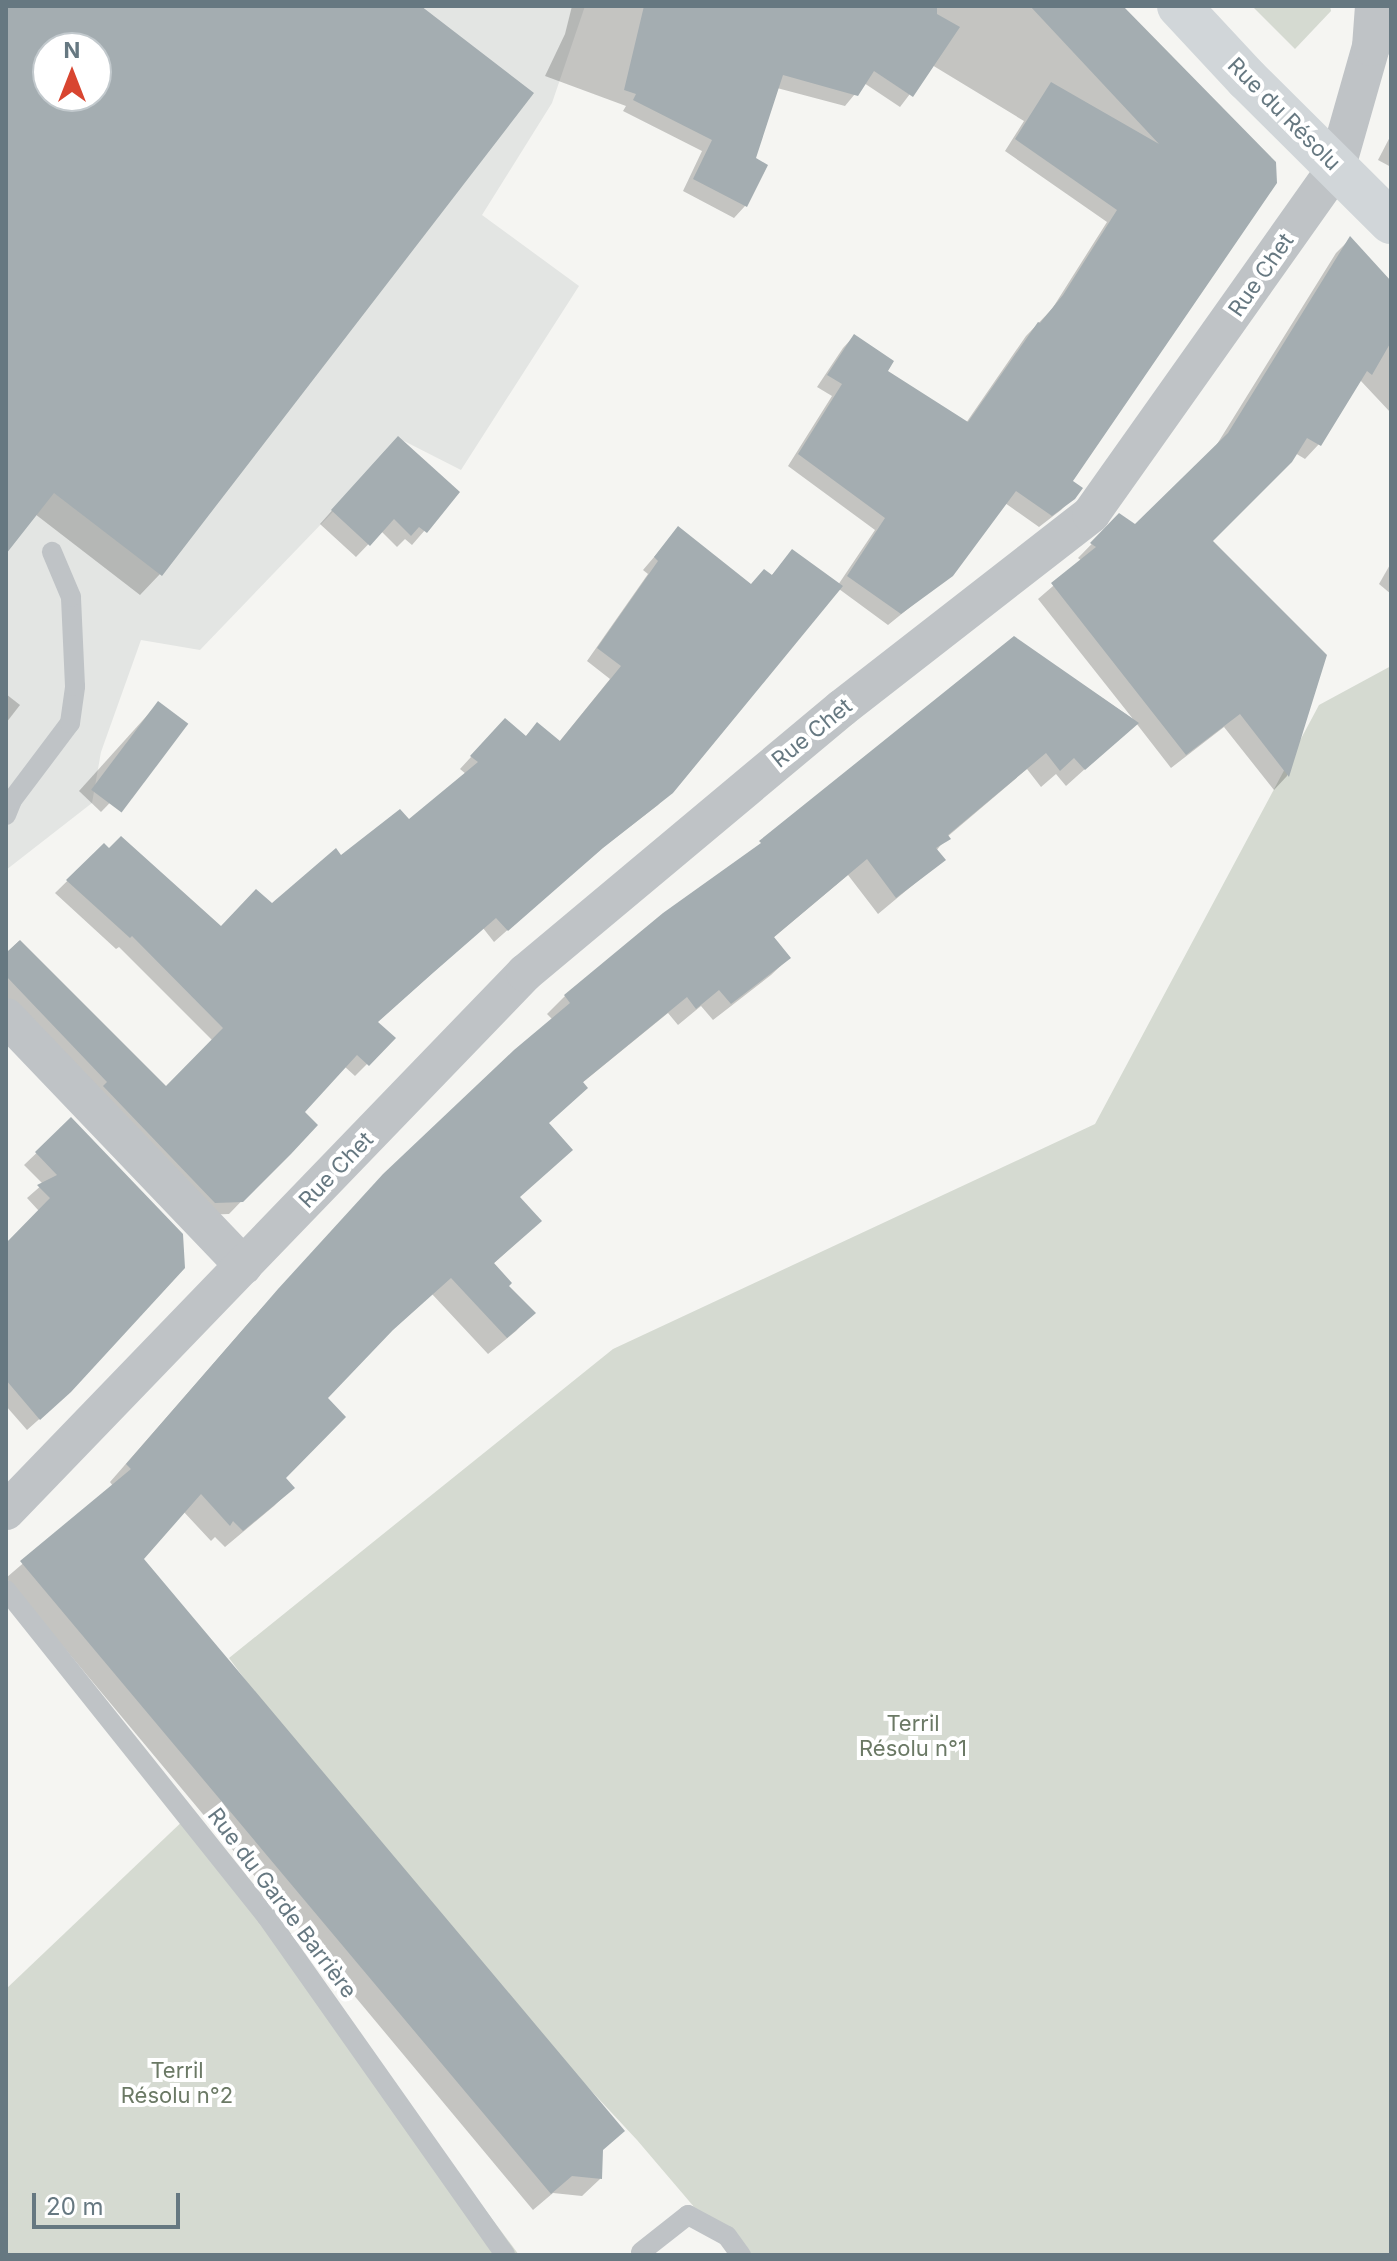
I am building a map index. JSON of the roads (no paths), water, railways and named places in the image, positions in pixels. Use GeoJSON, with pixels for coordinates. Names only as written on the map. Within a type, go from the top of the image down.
{"type":"FeatureCollection","features":[{"type":"Feature","properties":{"kind":"street","name":"Rue du Résolu"},"geometry":{"type":"LineString","coordinates":[[1179,6],[1247,79],[1391,222]]}},
{"type":"Feature","properties":{"kind":"street","name":"Rue Chet"},"geometry":{"type":"LineString","coordinates":[[6,1511],[525,973],[842,708],[1091,514],[1337,166],[1381,46],[1374,6]]}},
{"type":"Feature","properties":{"kind":"street"},"geometry":{"type":"LineString","coordinates":[[6,1017],[244,1266]]}},
{"type":"Feature","properties":{"kind":"lane"},"geometry":{"type":"LineString","coordinates":[[6,815],[12,800],[70,723],[75,686],[71,597],[52,552]]}},
{"type":"Feature","properties":{"kind":"lane","name":"Rue du Garde Barrière"},"geometry":{"type":"LineString","coordinates":[[6,1590],[267,1917],[505,2255]]}},
{"type":"Feature","properties":{"kind":"lane"},"geometry":{"type":"LineString","coordinates":[[641,2252],[688,2215],[727,2236],[741,2255]]}},
{"type":"Feature","properties":{"kind":"park label","name":"Terril Résolu n°1"},"geometry":{"type":"Point","coordinates":[913,1736]}},
{"type":"Feature","properties":{"kind":"park label","name":"Terril Résolu n°2"},"geometry":{"type":"Point","coordinates":[177,2082]}}]}
